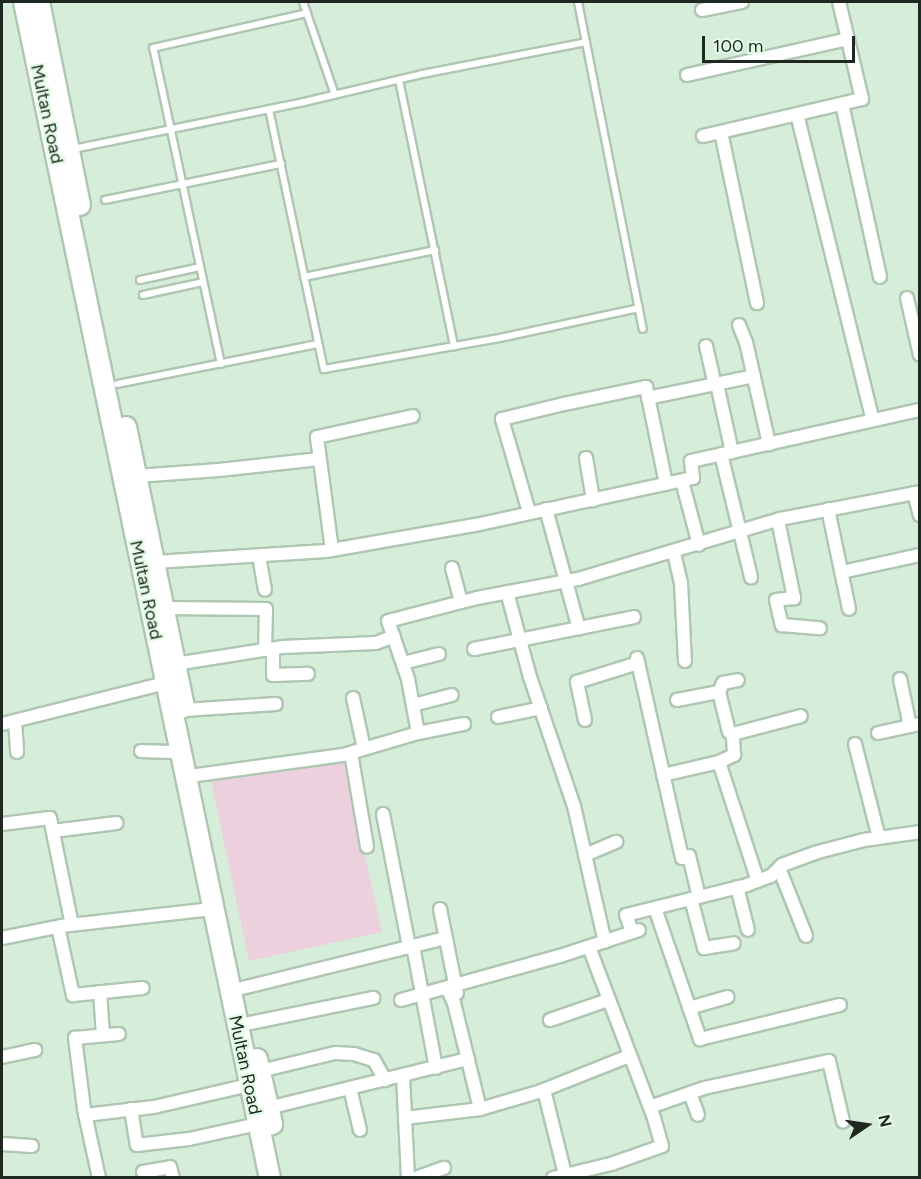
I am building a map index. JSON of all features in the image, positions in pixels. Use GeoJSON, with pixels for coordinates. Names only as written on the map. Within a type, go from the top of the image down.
{"type":"FeatureCollection","features":[{"type":"Feature","properties":{"kind":"main road","name":"Multan Road"},"geometry":{"type":"LineString","coordinates":[[24,2],[212,909],[263,1116],[283,1178]]}},
{"type":"Feature","properties":{"kind":"main road","name":"Multan Road"},"geometry":{"type":"LineString","coordinates":[[39,2],[250,1023],[254,1078]]}},
{"type":"Feature","properties":{"kind":"main road","name":"Multan Road"},"geometry":{"type":"LineString","coordinates":[[263,1116],[270,1178]]}},
{"type":"Feature","properties":{"kind":"street"},"geometry":{"type":"LineString","coordinates":[[702,10],[742,2]]}},
{"type":"Feature","properties":{"kind":"street"},"geometry":{"type":"LineString","coordinates":[[703,136],[861,99],[839,2]]}},
{"type":"Feature","properties":{"kind":"street"},"geometry":{"type":"LineString","coordinates":[[687,75],[848,39]]}},
{"type":"Feature","properties":{"kind":"street"},"geometry":{"type":"LineString","coordinates":[[842,104],[880,277]]}},
{"type":"Feature","properties":{"kind":"street"},"geometry":{"type":"LineString","coordinates":[[797,114],[873,420]]}},
{"type":"Feature","properties":{"kind":"street"},"geometry":{"type":"LineString","coordinates":[[721,132],[757,303]]}},
{"type":"Feature","properties":{"kind":"street"},"geometry":{"type":"LineString","coordinates":[[907,298],[920,355]]}},
{"type":"Feature","properties":{"kind":"street"},"geometry":{"type":"LineString","coordinates":[[739,325],[754,376],[769,444]]}},
{"type":"Feature","properties":{"kind":"street"},"geometry":{"type":"LineString","coordinates":[[706,346],[716,384],[739,531],[751,577]]}},
{"type":"Feature","properties":{"kind":"street"},"geometry":{"type":"LineString","coordinates":[[648,399],[754,376]]}},
{"type":"Feature","properties":{"kind":"street"},"geometry":{"type":"LineString","coordinates":[[529,512],[502,419],[646,387],[666,484]]}},
{"type":"Feature","properties":{"kind":"street"},"geometry":{"type":"LineString","coordinates":[[154,562],[332,550],[402,539],[682,481],[693,478],[691,461],[920,410]]}},
{"type":"Feature","properties":{"kind":"street"},"geometry":{"type":"LineString","coordinates":[[332,550],[316,437],[413,416]]}},
{"type":"Feature","properties":{"kind":"street"},"geometry":{"type":"LineString","coordinates":[[586,458],[593,500]]}},
{"type":"Feature","properties":{"kind":"street"},"geometry":{"type":"LineString","coordinates":[[136,476],[219,471],[319,459]]}},
{"type":"Feature","properties":{"kind":"street"},"geometry":{"type":"LineString","coordinates":[[682,481],[699,545]]}},
{"type":"Feature","properties":{"kind":"street"},"geometry":{"type":"LineString","coordinates":[[418,733],[403,663],[388,621],[461,602],[566,581],[674,553],[778,520],[828,509],[917,493],[920,515]]}},
{"type":"Feature","properties":{"kind":"street"},"geometry":{"type":"LineString","coordinates":[[546,509],[579,629]]}},
{"type":"Feature","properties":{"kind":"street"},"geometry":{"type":"LineString","coordinates":[[828,509],[849,609]]}},
{"type":"Feature","properties":{"kind":"street"},"geometry":{"type":"LineString","coordinates":[[778,520],[794,598],[776,600],[782,625],[820,628]]}},
{"type":"Feature","properties":{"kind":"street"},"geometry":{"type":"LineString","coordinates":[[674,553],[681,583],[685,662]]}},
{"type":"Feature","properties":{"kind":"street"},"geometry":{"type":"LineString","coordinates":[[842,572],[920,555]]}},
{"type":"Feature","properties":{"kind":"street"},"geometry":{"type":"LineString","coordinates":[[259,556],[265,589]]}},
{"type":"Feature","properties":{"kind":"street"},"geometry":{"type":"LineString","coordinates":[[452,568],[461,602]]}},
{"type":"Feature","properties":{"kind":"street"},"geometry":{"type":"LineString","coordinates":[[507,592],[541,708],[574,806],[605,942]]}},
{"type":"Feature","properties":{"kind":"street"},"geometry":{"type":"LineString","coordinates":[[164,608],[266,609],[273,675],[308,674]]}},
{"type":"Feature","properties":{"kind":"street"},"geometry":{"type":"LineString","coordinates":[[474,649],[634,617]]}},
{"type":"Feature","properties":{"kind":"street"},"geometry":{"type":"LineString","coordinates":[[175,664],[269,649],[376,643],[394,636]]}},
{"type":"Feature","properties":{"kind":"street"},"geometry":{"type":"LineString","coordinates":[[403,663],[439,654]]}},
{"type":"Feature","properties":{"kind":"street"},"geometry":{"type":"LineString","coordinates":[[585,720],[577,681],[638,661],[682,858],[689,856],[704,948],[734,944]]}},
{"type":"Feature","properties":{"kind":"street"},"geometry":{"type":"LineString","coordinates":[[878,734],[915,725],[900,679]]}},
{"type":"Feature","properties":{"kind":"street"},"geometry":{"type":"LineString","coordinates":[[663,775],[719,762],[734,755],[733,735],[729,732],[719,692],[723,683],[738,680]]}},
{"type":"Feature","properties":{"kind":"street"},"geometry":{"type":"LineString","coordinates":[[2,724],[165,683]]}},
{"type":"Feature","properties":{"kind":"street"},"geometry":{"type":"LineString","coordinates":[[677,700],[719,692]]}},
{"type":"Feature","properties":{"kind":"street"},"geometry":{"type":"LineString","coordinates":[[413,705],[452,695]]}},
{"type":"Feature","properties":{"kind":"street"},"geometry":{"type":"LineString","coordinates":[[353,698],[364,749]]}},
{"type":"Feature","properties":{"kind":"street"},"geometry":{"type":"LineString","coordinates":[[184,710],[276,704]]}},
{"type":"Feature","properties":{"kind":"street"},"geometry":{"type":"LineString","coordinates":[[498,717],[541,708]]}},
{"type":"Feature","properties":{"kind":"street"},"geometry":{"type":"LineString","coordinates":[[733,735],[801,716]]}},
{"type":"Feature","properties":{"kind":"street"},"geometry":{"type":"LineString","coordinates":[[15,721],[17,752]]}},
{"type":"Feature","properties":{"kind":"street"},"geometry":{"type":"LineString","coordinates":[[197,775],[351,753],[418,733],[464,724]]}},
{"type":"Feature","properties":{"kind":"street"},"geometry":{"type":"LineString","coordinates":[[855,744],[879,838]]}},
{"type":"Feature","properties":{"kind":"street"},"geometry":{"type":"LineString","coordinates":[[141,751],[179,752]]}},
{"type":"Feature","properties":{"kind":"street"},"geometry":{"type":"LineString","coordinates":[[351,753],[367,848]]}},
{"type":"Feature","properties":{"kind":"street"},"geometry":{"type":"LineString","coordinates":[[719,762],[758,881]]}},
{"type":"Feature","properties":{"kind":"street"},"geometry":{"type":"LineString","coordinates":[[382,814],[423,994],[436,1068]]}},
{"type":"Feature","properties":{"kind":"street"},"geometry":{"type":"LineString","coordinates":[[2,824],[50,818],[72,925]]}},
{"type":"Feature","properties":{"kind":"street"},"geometry":{"type":"LineString","coordinates":[[53,831],[116,823]]}},
{"type":"Feature","properties":{"kind":"street"},"geometry":{"type":"LineString","coordinates":[[363,832],[386,829]]}},
{"type":"Feature","properties":{"kind":"street"},"geometry":{"type":"LineString","coordinates":[[401,1000],[423,994],[454,990],[605,942],[635,931],[626,915],[758,881],[771,876],[779,868],[818,852],[879,838],[920,832]]}},
{"type":"Feature","properties":{"kind":"street"},"geometry":{"type":"LineString","coordinates":[[585,855],[616,843]]}},
{"type":"Feature","properties":{"kind":"street"},"geometry":{"type":"LineString","coordinates":[[779,868],[806,936]]}},
{"type":"Feature","properties":{"kind":"street"},"geometry":{"type":"LineString","coordinates":[[738,887],[748,930]]}},
{"type":"Feature","properties":{"kind":"street"},"geometry":{"type":"LineString","coordinates":[[655,908],[700,1039],[840,1005]]}},
{"type":"Feature","properties":{"kind":"street"},"geometry":{"type":"LineString","coordinates":[[2,938],[72,925],[212,909]]}},
{"type":"Feature","properties":{"kind":"street"},"geometry":{"type":"LineString","coordinates":[[440,909],[454,990],[454,1003],[480,1109]]}},
{"type":"Feature","properties":{"kind":"street"},"geometry":{"type":"LineString","coordinates":[[58,927],[73,995],[143,988]]}},
{"type":"Feature","properties":{"kind":"street"},"geometry":{"type":"LineString","coordinates":[[242,988],[446,938]]}},
{"type":"Feature","properties":{"kind":"street"},"geometry":{"type":"LineString","coordinates":[[544,1090],[559,1176],[611,1164],[662,1146],[650,1107],[589,947]]}},
{"type":"Feature","properties":{"kind":"street"},"geometry":{"type":"LineString","coordinates":[[100,992],[103,1035]]}},
{"type":"Feature","properties":{"kind":"street"},"geometry":{"type":"LineString","coordinates":[[688,1008],[727,997]]}},
{"type":"Feature","properties":{"kind":"street"},"geometry":{"type":"LineString","coordinates":[[250,1023],[373,998]]}},
{"type":"Feature","properties":{"kind":"street"},"geometry":{"type":"LineString","coordinates":[[550,1020],[608,1000]]}},
{"type":"Feature","properties":{"kind":"street"},"geometry":{"type":"LineString","coordinates":[[99,1178],[86,1115],[75,1038],[119,1034]]}},
{"type":"Feature","properties":{"kind":"street"},"geometry":{"type":"LineString","coordinates":[[2,1057],[35,1050]]}},
{"type":"Feature","properties":{"kind":"street"},"geometry":{"type":"LineString","coordinates":[[86,1115],[154,1107],[335,1053],[354,1054],[374,1060],[385,1080]]}},
{"type":"Feature","properties":{"kind":"street"},"geometry":{"type":"LineString","coordinates":[[405,1118],[480,1109],[544,1090],[629,1056]]}},
{"type":"Feature","properties":{"kind":"street"},"geometry":{"type":"LineString","coordinates":[[131,1109],[137,1145],[189,1139],[350,1088],[468,1059]]}},
{"type":"Feature","properties":{"kind":"street"},"geometry":{"type":"LineString","coordinates":[[650,1107],[690,1093],[829,1061],[843,1121]]}},
{"type":"Feature","properties":{"kind":"street"},"geometry":{"type":"LineString","coordinates":[[403,1076],[408,1178]]}},
{"type":"Feature","properties":{"kind":"street"},"geometry":{"type":"LineString","coordinates":[[350,1088],[360,1130]]}},
{"type":"Feature","properties":{"kind":"street"},"geometry":{"type":"LineString","coordinates":[[690,1093],[698,1115]]}},
{"type":"Feature","properties":{"kind":"street"},"geometry":{"type":"LineString","coordinates":[[2,1144],[32,1146]]}},
{"type":"Feature","properties":{"kind":"street"},"geometry":{"type":"LineString","coordinates":[[143,1172],[170,1167],[173,1178]]}},
{"type":"Feature","properties":{"kind":"street"},"geometry":{"type":"LineString","coordinates":[[416,1178],[444,1168]]}},
{"type":"Feature","properties":{"kind":"lane"},"geometry":{"type":"LineString","coordinates":[[303,2],[335,95]]}},
{"type":"Feature","properties":{"kind":"lane"},"geometry":{"type":"LineString","coordinates":[[578,2],[643,329]]}},
{"type":"Feature","properties":{"kind":"lane"},"geometry":{"type":"LineString","coordinates":[[221,364],[153,48],[307,13]]}},
{"type":"Feature","properties":{"kind":"lane"},"geometry":{"type":"LineString","coordinates":[[69,150],[586,42]]}},
{"type":"Feature","properties":{"kind":"lane"},"geometry":{"type":"LineString","coordinates":[[399,80],[454,346]]}},
{"type":"Feature","properties":{"kind":"lane"},"geometry":{"type":"LineString","coordinates":[[269,109],[324,369],[454,346],[639,308]]}},
{"type":"Feature","properties":{"kind":"lane"},"geometry":{"type":"LineString","coordinates":[[105,200],[281,164]]}},
{"type":"Feature","properties":{"kind":"lane"},"geometry":{"type":"LineString","coordinates":[[304,277],[435,250]]}},
{"type":"Feature","properties":{"kind":"lane"},"geometry":{"type":"LineString","coordinates":[[140,280],[200,267]]}},
{"type":"Feature","properties":{"kind":"lane"},"geometry":{"type":"LineString","coordinates":[[143,294],[203,282]]}},
{"type":"Feature","properties":{"kind":"lane"},"geometry":{"type":"LineString","coordinates":[[117,384],[318,344]]}},
{"type":"Feature","properties":{"kind":"shaded area"},"geometry":{"type":"Polygon","coordinates":[[[347,757],[360,834],[382,932],[249,961],[210,776],[347,757]]]}}]}
